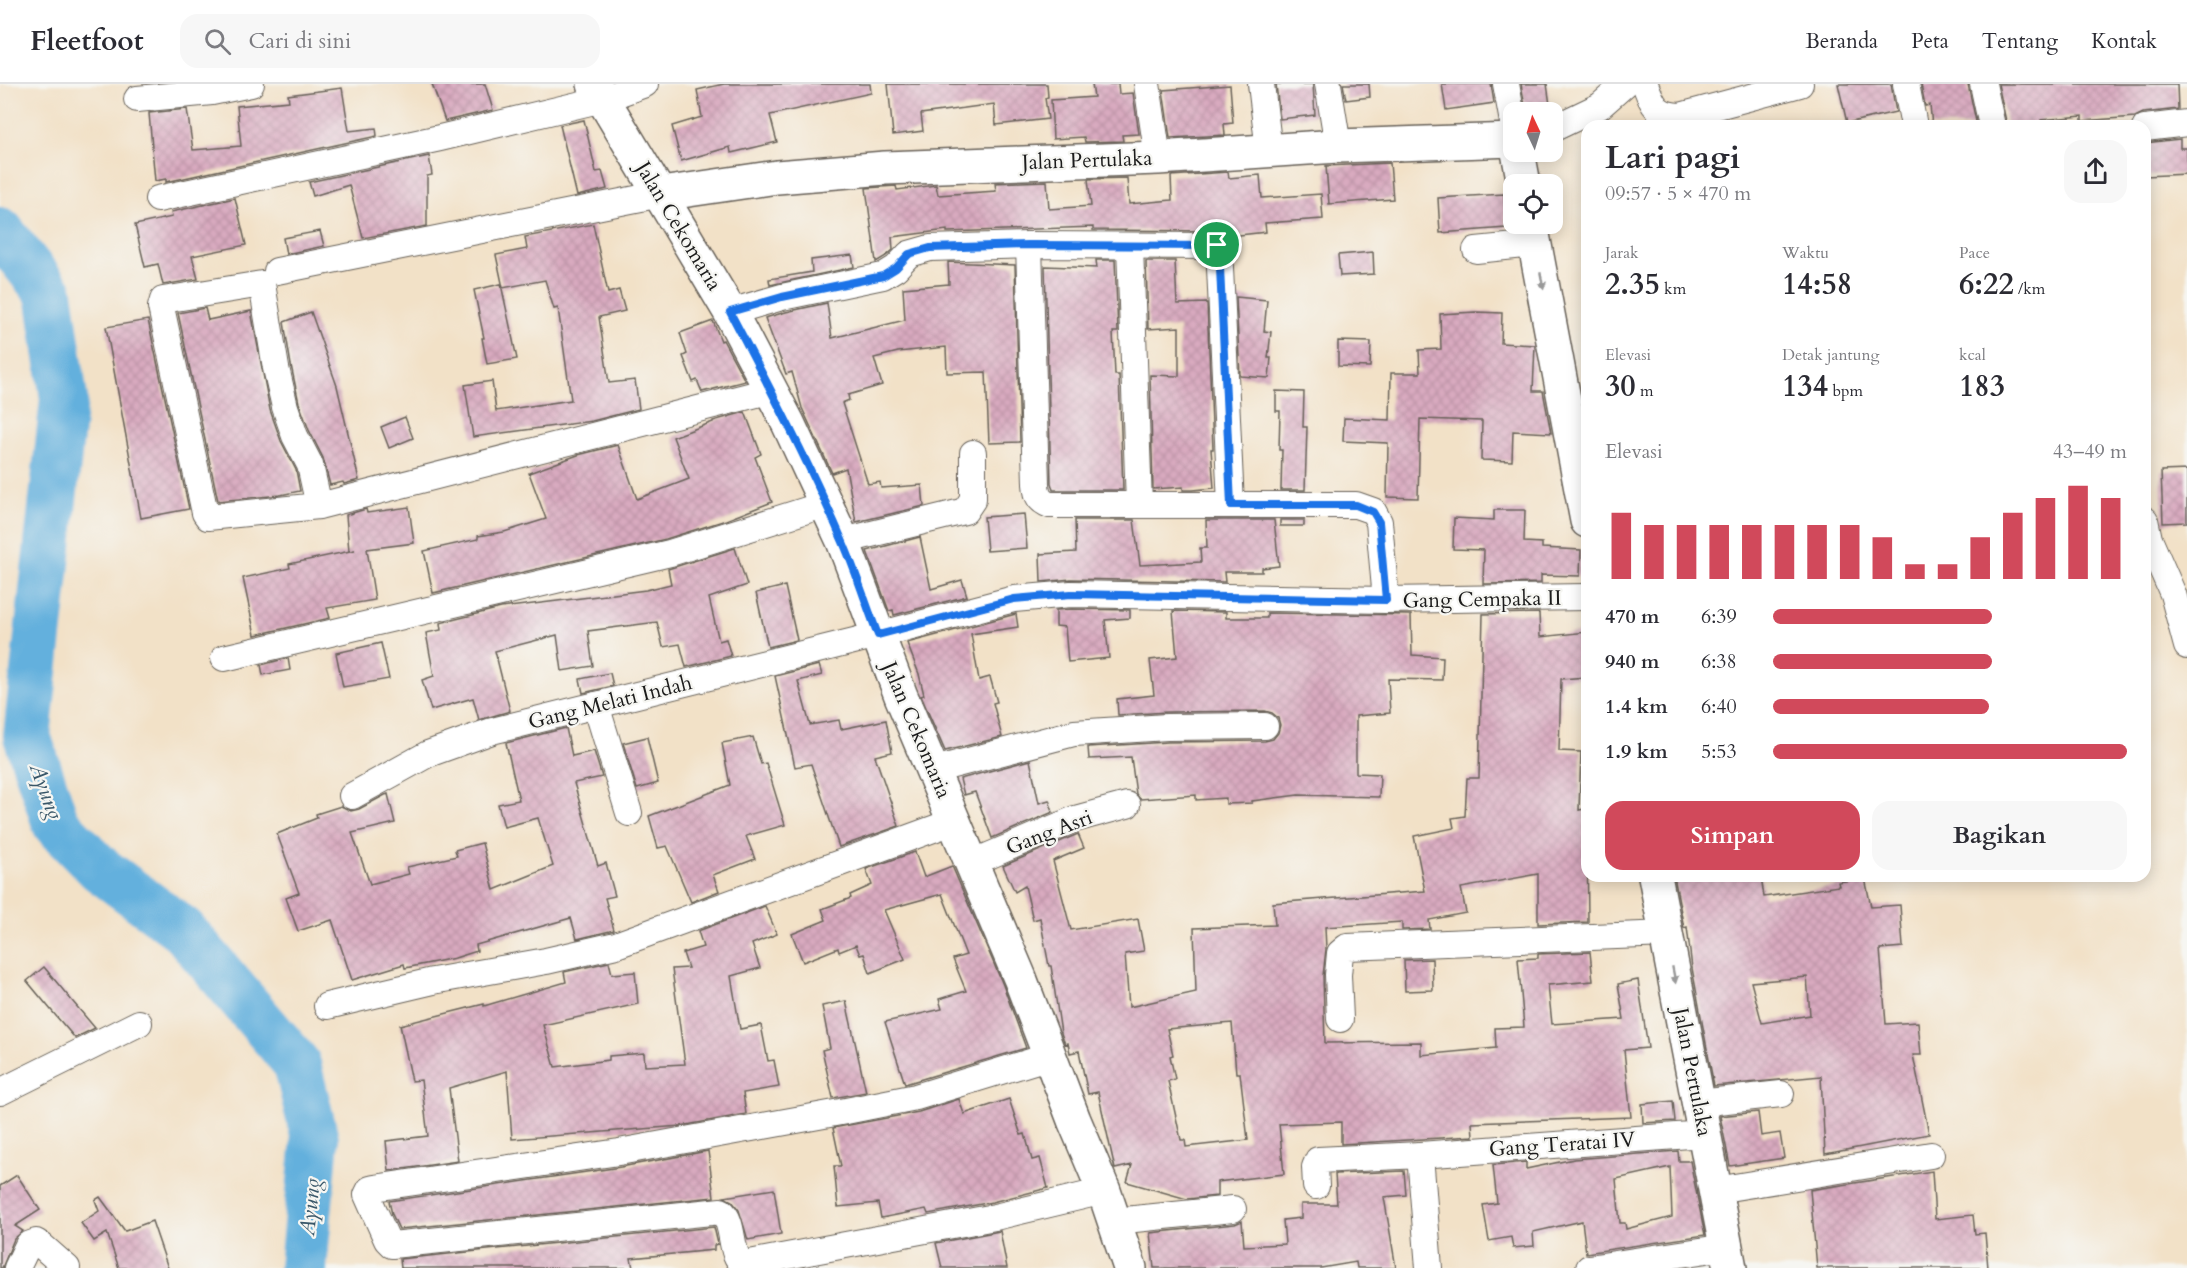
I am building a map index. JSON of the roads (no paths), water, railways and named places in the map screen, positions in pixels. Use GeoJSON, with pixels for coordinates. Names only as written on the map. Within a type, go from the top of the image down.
{"type":"FeatureCollection","features":[{"type":"Feature","properties":{"kind":"street"},"geometry":{"type":"LineString","coordinates":[[137,99],[212,92],[251,84]]}},
{"type":"Feature","properties":{"kind":"street"},"geometry":{"type":"LineString","coordinates":[[158,199],[440,138],[599,92],[645,84]]}},
{"type":"Feature","properties":{"kind":"street"},"geometry":{"type":"LineString","coordinates":[[1147,84],[1158,158]]}},
{"type":"Feature","properties":{"kind":"street"},"geometry":{"type":"LineString","coordinates":[[1261,84],[1269,151]]}},
{"type":"Feature","properties":{"kind":"street"},"geometry":{"type":"LineString","coordinates":[[1328,84],[1338,146]]}},
{"type":"Feature","properties":{"kind":"street"},"geometry":{"type":"LineString","coordinates":[[1506,84],[1509,102]]}},
{"type":"Feature","properties":{"kind":"street"},"geometry":{"type":"LineString","coordinates":[[1563,124],[1600,106],[1624,84]]}},
{"type":"Feature","properties":{"kind":"street"},"geometry":{"type":"LineString","coordinates":[[1645,84],[1652,103],[1668,116],[1680,116],[1800,84]]}},
{"type":"Feature","properties":{"kind":"street"},"geometry":{"type":"LineString","coordinates":[[1906,84],[1913,120]]}},
{"type":"Feature","properties":{"kind":"street"},"geometry":{"type":"LineString","coordinates":[[1983,84],[1991,120]]}},
{"type":"Feature","properties":{"kind":"street","name":"Jalan Cekomaria"},"geometry":{"type":"LineString","coordinates":[[599,92],[730,312],[772,390],[826,504],[1110,1206],[1130,1268]]}},
{"type":"Feature","properties":{"kind":"street"},"geometry":{"type":"LineString","coordinates":[[2151,127],[2187,123]]}},
{"type":"Feature","properties":{"kind":"street","name":"Jalan Pertulaka"},"geometry":{"type":"LineString","coordinates":[[661,194],[777,177],[885,168],[1158,158],[1338,146],[1503,140]]}},
{"type":"Feature","properties":{"kind":"street"},"geometry":{"type":"LineString","coordinates":[[277,271],[661,194]]}},
{"type":"Feature","properties":{"kind":"street"},"geometry":{"type":"LineString","coordinates":[[1476,250],[1533,234],[1580,451]]}},
{"type":"Feature","properties":{"kind":"street"},"geometry":{"type":"LineString","coordinates":[[1029,245],[1036,495],[1041,502],[1050,505],[1356,505],[1373,512],[1379,522],[1386,600]]}},
{"type":"Feature","properties":{"kind":"street"},"geometry":{"type":"LineString","coordinates":[[730,312],[782,297],[883,276],[896,268],[909,254],[930,248],[1029,245],[1219,246],[1231,505]]}},
{"type":"Feature","properties":{"kind":"street"},"geometry":{"type":"LineString","coordinates":[[1130,246],[1139,505]]}},
{"type":"Feature","properties":{"kind":"street"},"geometry":{"type":"LineString","coordinates":[[319,506],[310,465],[295,436],[285,407],[262,284],[163,300],[161,307],[207,516],[319,506],[772,390]]}},
{"type":"Feature","properties":{"kind":"street"},"geometry":{"type":"LineString","coordinates":[[843,542],[965,512],[973,499],[973,453]]}},
{"type":"Feature","properties":{"kind":"street"},"geometry":{"type":"LineString","coordinates":[[224,658],[670,553],[826,504]]}},
{"type":"Feature","properties":{"kind":"street"},"geometry":{"type":"LineString","coordinates":[[2151,544],[2173,594],[2187,646]]}},
{"type":"Feature","properties":{"kind":"street","name":"Gang Cempaka II"},"geometry":{"type":"LineString","coordinates":[[878,635],[1014,599],[1071,594],[1386,600],[1581,597]]}},
{"type":"Feature","properties":{"kind":"street","name":"Gang Melati Indah"},"geometry":{"type":"LineString","coordinates":[[352,796],[428,754],[492,731],[878,635]]}},
{"type":"Feature","properties":{"kind":"street"},"geometry":{"type":"LineString","coordinates":[[596,705],[628,813]]}},
{"type":"Feature","properties":{"kind":"street"},"geometry":{"type":"LineString","coordinates":[[934,770],[1074,733],[1167,727],[1265,726]]}},
{"type":"Feature","properties":{"kind":"street","name":"Gang Asri"},"geometry":{"type":"LineString","coordinates":[[972,863],[1075,819],[1127,805]]}},
{"type":"Feature","properties":{"kind":"street"},"geometry":{"type":"LineString","coordinates":[[327,1006],[433,981],[546,961],[616,945],[955,821]]}},
{"type":"Feature","properties":{"kind":"street","name":"Jalan Pertulaka"},"geometry":{"type":"LineString","coordinates":[[1656,882],[1728,1257]]}},
{"type":"Feature","properties":{"kind":"street"},"geometry":{"type":"LineString","coordinates":[[1340,1019],[1340,953],[1347,947],[1666,934]]}},
{"type":"Feature","properties":{"kind":"street"},"geometry":{"type":"LineString","coordinates":[[0,1092],[139,1023]]}},
{"type":"Feature","properties":{"kind":"street"},"geometry":{"type":"LineString","coordinates":[[1050,1056],[904,1099],[619,1152],[375,1188],[367,1195],[387,1240],[392,1245],[721,1211],[728,1219],[738,1259],[744,1264],[995,1217],[1110,1206],[1233,1209]]}},
{"type":"Feature","properties":{"kind":"street","name":"Gang Teratai IV"},"geometry":{"type":"LineString","coordinates":[[1316,1186],[1315,1167],[1318,1160],[1420,1155],[1702,1118],[1781,1094]]}},
{"type":"Feature","properties":{"kind":"street"},"geometry":{"type":"LineString","coordinates":[[1420,1155],[1429,1268]]}},
{"type":"Feature","properties":{"kind":"street"},"geometry":{"type":"LineString","coordinates":[[1716,1190],[1931,1155]]}},
{"type":"Feature","properties":{"kind":"street"},"geometry":{"type":"LineString","coordinates":[[17,1268],[28,1245],[36,1242],[67,1268]]}},
{"type":"Feature","properties":{"kind":"street"},"geometry":{"type":"LineString","coordinates":[[1589,1268],[1728,1257]]}},
{"type":"Feature","properties":{"kind":"waterway","name":"Ayung"},"geometry":{"type":"LineString","coordinates":[[0,231],[49,293],[64,399],[27,736],[56,824],[100,869],[183,930],[297,1064],[315,1139],[303,1268]]}}]}
